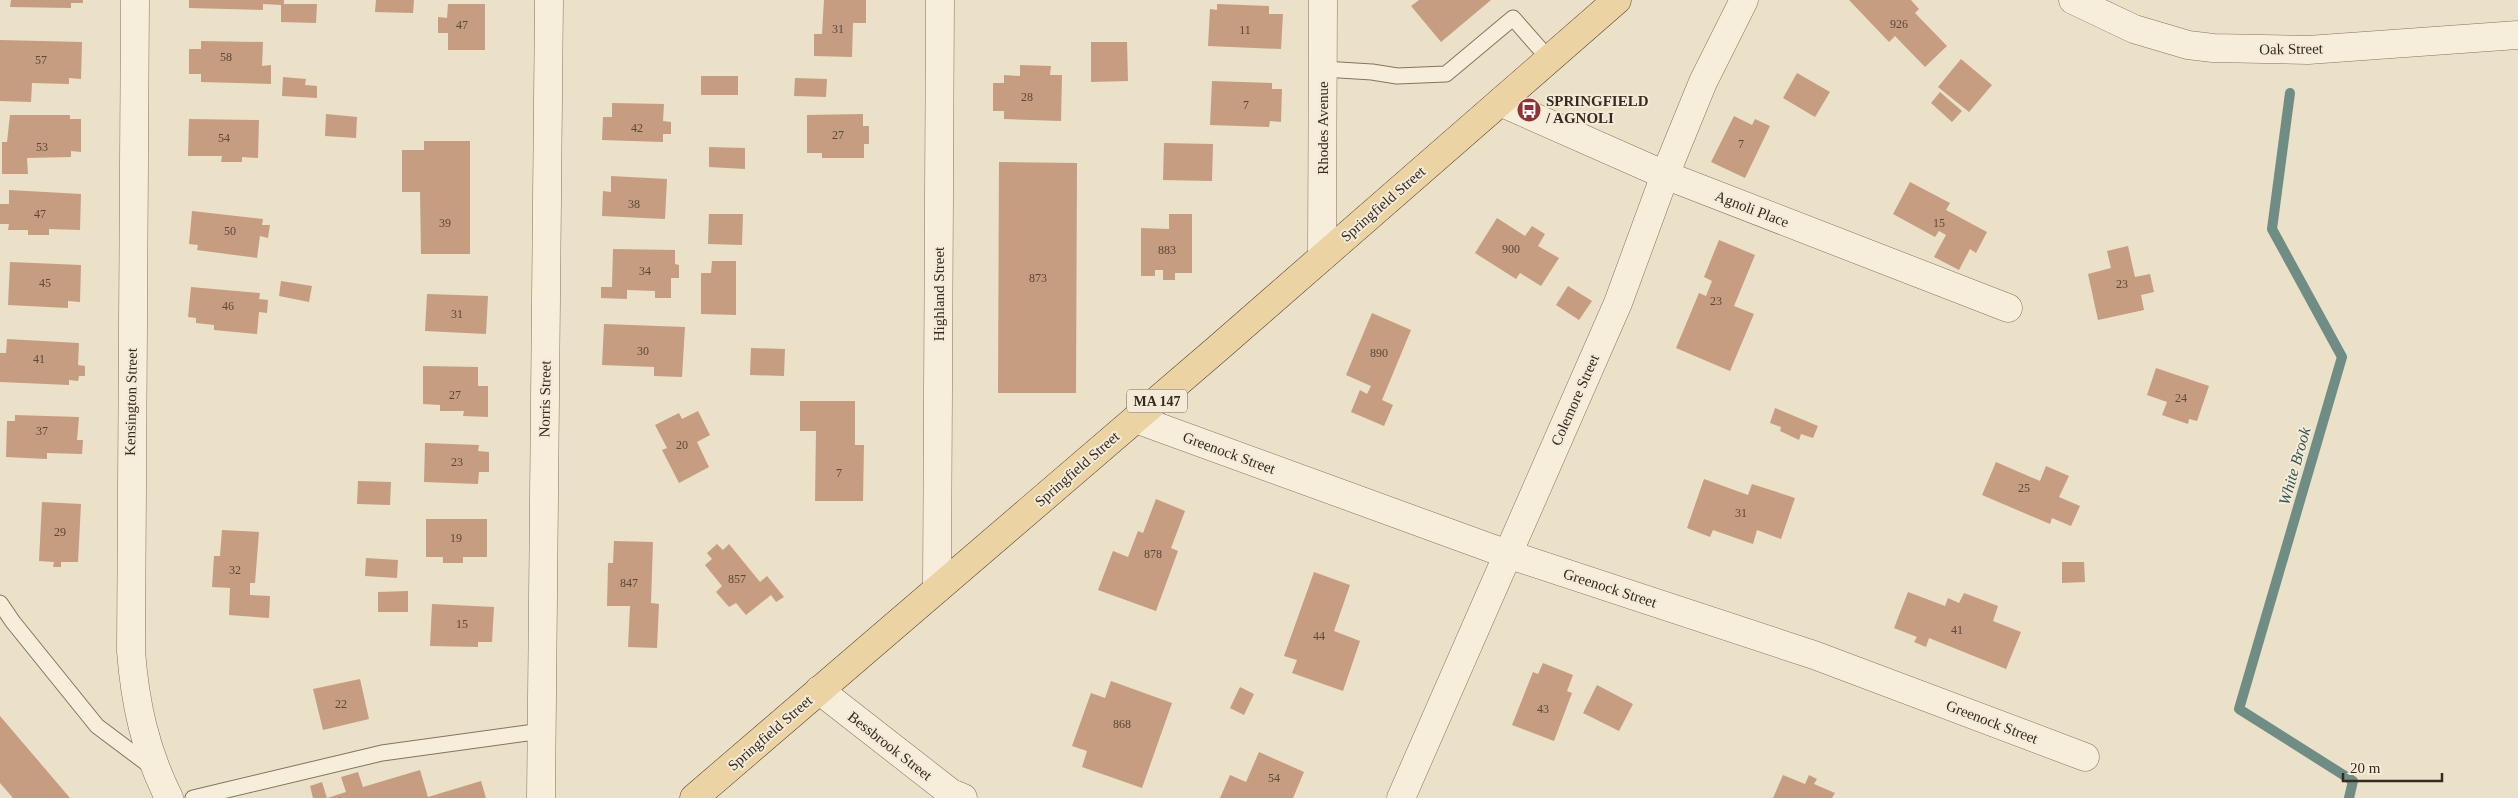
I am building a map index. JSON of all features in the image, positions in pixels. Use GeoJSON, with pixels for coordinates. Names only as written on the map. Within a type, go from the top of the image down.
{"type":"FeatureCollection","features":[{"type":"Feature","properties":{"kind":"main road","name":"Springfield Street"},"geometry":{"type":"LineString","coordinates":[[694,798],[1136,419],[1616,0]]}},
{"type":"Feature","properties":{"kind":"street","name":"Kensington Street"},"geometry":{"type":"LineString","coordinates":[[135,0],[130,650],[138,710],[154,769],[168,798]]}},
{"type":"Feature","properties":{"kind":"street","name":"Norris Street"},"geometry":{"type":"LineString","coordinates":[[541,798],[549,0]]}},
{"type":"Feature","properties":{"kind":"street","name":"Highland Street"},"geometry":{"type":"LineString","coordinates":[[937,589],[940,0]]}},
{"type":"Feature","properties":{"kind":"street","name":"Rhodes Avenue"},"geometry":{"type":"LineString","coordinates":[[1322,257],[1323,0]]}},
{"type":"Feature","properties":{"kind":"street","name":"Colemore Street"},"geometry":{"type":"LineString","coordinates":[[1401,798],[1618,302],[1665,175],[1703,82],[1744,0]]}},
{"type":"Feature","properties":{"kind":"street","name":"Oak Street"},"geometry":{"type":"LineString","coordinates":[[2073,0],[2134,29],[2188,45],[2213,48],[2308,50],[2518,35]]}},
{"type":"Feature","properties":{"kind":"street","name":"Agnoli Place"},"geometry":{"type":"LineString","coordinates":[[1500,102],[1665,175],[2008,308]]}},
{"type":"Feature","properties":{"kind":"street","name":"Greenock Street"},"geometry":{"type":"LineString","coordinates":[[1136,419],[1507,554],[1814,655],[2085,757]]}},
{"type":"Feature","properties":{"kind":"street","name":"Bessbrook Street"},"geometry":{"type":"LineString","coordinates":[[819,690],[950,793],[963,798]]}},
{"type":"Feature","properties":{"kind":"lane"},"geometry":{"type":"LineString","coordinates":[[1323,69],[1372,72],[1397,76],[1446,74],[1513,18],[1549,59]]}},
{"type":"Feature","properties":{"kind":"lane"},"geometry":{"type":"LineString","coordinates":[[0,603],[12,622],[96,726],[154,769]]}},
{"type":"Feature","properties":{"kind":"lane"},"geometry":{"type":"LineString","coordinates":[[193,798],[234,793],[382,753],[542,731]]}},
{"type":"Feature","properties":{"kind":"building"},"geometry":{"type":"Polygon","coordinates":[[[11,0],[83,0],[83,3],[71,3],[71,8],[10,7],[11,0]]]}},
{"type":"Feature","properties":{"kind":"building"},"geometry":{"type":"Polygon","coordinates":[[[189,0],[284,0],[284,4],[317,4],[316,23],[281,22],[281,5],[263,4],[263,10],[189,8],[189,0]]]}},
{"type":"Feature","properties":{"kind":"building"},"geometry":{"type":"Polygon","coordinates":[[[376,0],[414,0],[413,13],[375,12],[376,0]]]}},
{"type":"Feature","properties":{"kind":"building"},"geometry":{"type":"Polygon","coordinates":[[[824,0],[866,0],[866,23],[853,23],[852,57],[814,56],[814,34],[822,34],[824,0]]]}},
{"type":"Feature","properties":{"kind":"building"},"geometry":{"type":"Polygon","coordinates":[[[1419,0],[1491,0],[1441,42],[1411,6],[1419,0]]]}},
{"type":"Feature","properties":{"kind":"building"},"geometry":{"type":"Polygon","coordinates":[[[1849,0],[1911,0],[1919,9],[1915,13],[1947,46],[1925,67],[1895,36],[1889,42],[1849,0]]]}},
{"type":"Feature","properties":{"kind":"building"},"geometry":{"type":"Polygon","coordinates":[[[448,4],[485,4],[485,50],[448,50],[448,33],[438,33],[438,17],[447,18],[448,4]]]}},
{"type":"Feature","properties":{"kind":"building"},"geometry":{"type":"Polygon","coordinates":[[[1217,4],[1269,6],[1269,14],[1283,14],[1281,49],[1208,46],[1210,9],[1217,10],[1217,4]]]}},
{"type":"Feature","properties":{"kind":"building"},"geometry":{"type":"Polygon","coordinates":[[[0,40],[82,42],[81,79],[69,78],[69,84],[32,83],[31,102],[0,101],[0,40]]]}},
{"type":"Feature","properties":{"kind":"building"},"geometry":{"type":"Polygon","coordinates":[[[201,41],[263,42],[262,66],[271,65],[271,84],[201,82],[201,74],[189,74],[189,49],[201,49],[201,41]]]}},
{"type":"Feature","properties":{"kind":"building"},"geometry":{"type":"Polygon","coordinates":[[[1091,42],[1127,42],[1128,81],[1091,82],[1091,42]]]}},
{"type":"Feature","properties":{"kind":"building"},"geometry":{"type":"Polygon","coordinates":[[[1961,59],[1992,85],[1969,112],[1938,87],[1961,59]]]}},
{"type":"Feature","properties":{"kind":"building"},"geometry":{"type":"Polygon","coordinates":[[[1020,65],[1051,66],[1050,75],[1062,75],[1061,121],[1004,119],[1004,111],[993,111],[993,83],[1004,83],[1004,75],[1020,76],[1020,65]]]}},
{"type":"Feature","properties":{"kind":"building"},"geometry":{"type":"Polygon","coordinates":[[[1797,73],[1830,92],[1815,117],[1783,98],[1797,73]]]}},
{"type":"Feature","properties":{"kind":"building"},"geometry":{"type":"Polygon","coordinates":[[[701,76],[738,76],[738,95],[701,95],[701,76]]]}},
{"type":"Feature","properties":{"kind":"building"},"geometry":{"type":"Polygon","coordinates":[[[283,77],[306,79],[305,85],[317,86],[317,98],[282,96],[283,77]]]}},
{"type":"Feature","properties":{"kind":"building"},"geometry":{"type":"Polygon","coordinates":[[[795,78],[827,79],[826,97],[794,96],[795,78]]]}},
{"type":"Feature","properties":{"kind":"building"},"geometry":{"type":"Polygon","coordinates":[[[1212,81],[1272,83],[1272,89],[1282,89],[1281,122],[1270,121],[1269,127],[1210,125],[1212,81]]]}},
{"type":"Feature","properties":{"kind":"building"},"geometry":{"type":"Polygon","coordinates":[[[1940,92],[1962,111],[1952,122],[1931,103],[1940,92]]]}},
{"type":"Feature","properties":{"kind":"building"},"geometry":{"type":"Polygon","coordinates":[[[612,103],[664,104],[663,121],[671,122],[671,134],[663,134],[663,142],[602,140],[603,117],[612,117],[612,103]]]}},
{"type":"Feature","properties":{"kind":"building"},"geometry":{"type":"Polygon","coordinates":[[[326,114],[357,117],[356,138],[325,136],[326,114]]]}},
{"type":"Feature","properties":{"kind":"building"},"geometry":{"type":"Polygon","coordinates":[[[863,114],[863,126],[869,126],[869,144],[864,144],[864,158],[822,158],[822,153],[807,153],[807,115],[863,114]]]}},
{"type":"Feature","properties":{"kind":"building"},"geometry":{"type":"Polygon","coordinates":[[[10,115],[70,115],[70,119],[81,119],[81,152],[71,151],[71,157],[27,158],[28,174],[2,174],[2,142],[7,142],[10,115]]]}},
{"type":"Feature","properties":{"kind":"building"},"geometry":{"type":"Polygon","coordinates":[[[1734,116],[1752,125],[1755,119],[1770,126],[1745,178],[1711,162],[1734,116]]]}},
{"type":"Feature","properties":{"kind":"building"},"geometry":{"type":"Polygon","coordinates":[[[189,119],[259,120],[258,158],[242,157],[242,162],[221,162],[222,156],[188,156],[189,119]]]}},
{"type":"Feature","properties":{"kind":"building"},"geometry":{"type":"Polygon","coordinates":[[[424,141],[470,141],[470,254],[421,254],[420,192],[402,192],[402,150],[424,150],[424,141]]]}},
{"type":"Feature","properties":{"kind":"building"},"geometry":{"type":"Polygon","coordinates":[[[1164,143],[1213,144],[1212,181],[1163,180],[1164,143]]]}},
{"type":"Feature","properties":{"kind":"building"},"geometry":{"type":"Polygon","coordinates":[[[709,147],[745,148],[745,169],[709,167],[709,147]]]}},
{"type":"Feature","properties":{"kind":"building"},"geometry":{"type":"Polygon","coordinates":[[[999,162],[1077,163],[1076,393],[998,393],[999,162]]]}},
{"type":"Feature","properties":{"kind":"building"},"geometry":{"type":"Polygon","coordinates":[[[611,176],[667,179],[665,219],[602,216],[603,191],[611,192],[611,176]]]}},
{"type":"Feature","properties":{"kind":"building"},"geometry":{"type":"Polygon","coordinates":[[[1910,182],[1950,203],[1946,210],[1987,232],[1976,253],[1970,249],[1959,270],[1934,257],[1946,235],[1939,231],[1935,237],[1893,214],[1910,182]]]}},
{"type":"Feature","properties":{"kind":"building"},"geometry":{"type":"Polygon","coordinates":[[[9,190],[81,194],[80,230],[49,229],[49,235],[28,235],[28,230],[8,230],[9,224],[0,224],[0,204],[9,204],[9,190]]]}},
{"type":"Feature","properties":{"kind":"building"},"geometry":{"type":"Polygon","coordinates":[[[192,211],[263,219],[262,225],[270,225],[268,238],[260,236],[257,258],[197,250],[198,245],[189,244],[192,211]]]}},
{"type":"Feature","properties":{"kind":"building"},"geometry":{"type":"Polygon","coordinates":[[[709,214],[743,214],[742,245],[708,244],[709,214]]]}},
{"type":"Feature","properties":{"kind":"building"},"geometry":{"type":"Polygon","coordinates":[[[1169,214],[1192,214],[1192,273],[1175,273],[1175,280],[1163,280],[1163,270],[1155,270],[1155,276],[1141,276],[1141,228],[1169,229],[1169,214]]]}},
{"type":"Feature","properties":{"kind":"building"},"geometry":{"type":"Polygon","coordinates":[[[1497,218],[1525,236],[1532,226],[1545,234],[1538,246],[1559,258],[1541,286],[1520,273],[1516,279],[1475,253],[1497,218]]]}},
{"type":"Feature","properties":{"kind":"building"},"geometry":{"type":"Polygon","coordinates":[[[1719,240],[1755,255],[1734,306],[1754,314],[1730,371],[1676,348],[1699,293],[1706,296],[1712,281],[1704,277],[1719,240]]]}},
{"type":"Feature","properties":{"kind":"building"},"geometry":{"type":"Polygon","coordinates":[[[2128,246],[2135,277],[2150,274],[2154,292],[2141,295],[2144,310],[2098,320],[2088,274],[2111,268],[2107,251],[2128,246]]]}},
{"type":"Feature","properties":{"kind":"building"},"geometry":{"type":"Polygon","coordinates":[[[613,249],[675,250],[675,264],[679,265],[679,278],[671,278],[671,298],[655,298],[655,291],[627,290],[627,299],[601,298],[601,287],[612,287],[613,249]]]}},
{"type":"Feature","properties":{"kind":"building"},"geometry":{"type":"Polygon","coordinates":[[[712,261],[736,261],[736,315],[701,314],[701,273],[711,273],[712,261]]]}},
{"type":"Feature","properties":{"kind":"building"},"geometry":{"type":"Polygon","coordinates":[[[10,262],[81,265],[80,302],[68,301],[68,308],[8,305],[10,262]]]}},
{"type":"Feature","properties":{"kind":"building"},"geometry":{"type":"Polygon","coordinates":[[[281,281],[312,286],[309,302],[279,296],[281,281]]]}},
{"type":"Feature","properties":{"kind":"building"},"geometry":{"type":"Polygon","coordinates":[[[1568,286],[1592,301],[1579,320],[1556,305],[1568,286]]]}},
{"type":"Feature","properties":{"kind":"building"},"geometry":{"type":"Polygon","coordinates":[[[191,287],[260,293],[259,299],[268,300],[267,313],[259,312],[257,334],[214,330],[214,325],[196,323],[196,318],[188,317],[191,287]]]}},
{"type":"Feature","properties":{"kind":"building"},"geometry":{"type":"Polygon","coordinates":[[[427,294],[488,296],[486,334],[425,331],[427,294]]]}},
{"type":"Feature","properties":{"kind":"building"},"geometry":{"type":"Polygon","coordinates":[[[1372,313],[1411,330],[1382,400],[1393,405],[1384,426],[1351,412],[1360,390],[1367,394],[1371,386],[1346,375],[1372,313]]]}},
{"type":"Feature","properties":{"kind":"building"},"geometry":{"type":"Polygon","coordinates":[[[604,324],[685,327],[682,377],[654,376],[654,367],[602,365],[604,324]]]}},
{"type":"Feature","properties":{"kind":"building"},"geometry":{"type":"Polygon","coordinates":[[[7,339],[79,343],[78,365],[85,366],[85,376],[79,376],[78,381],[69,380],[69,385],[0,382],[0,353],[6,353],[7,339]]]}},
{"type":"Feature","properties":{"kind":"building"},"geometry":{"type":"Polygon","coordinates":[[[751,348],[785,349],[784,376],[750,375],[751,348]]]}},
{"type":"Feature","properties":{"kind":"building"},"geometry":{"type":"Polygon","coordinates":[[[423,366],[478,367],[478,386],[488,386],[488,417],[463,416],[464,411],[440,411],[440,405],[423,404],[423,366]]]}},
{"type":"Feature","properties":{"kind":"building"},"geometry":{"type":"Polygon","coordinates":[[[2156,368],[2209,386],[2197,421],[2189,419],[2188,424],[2162,415],[2167,402],[2147,395],[2156,368]]]}},
{"type":"Feature","properties":{"kind":"building"},"geometry":{"type":"Polygon","coordinates":[[[800,401],[855,401],[855,445],[864,445],[863,501],[815,501],[816,431],[800,431],[800,401]]]}},
{"type":"Feature","properties":{"kind":"building"},"geometry":{"type":"Polygon","coordinates":[[[1775,408],[1818,426],[1813,438],[1801,434],[1799,440],[1780,431],[1781,427],[1770,423],[1775,408]]]}},
{"type":"Feature","properties":{"kind":"building"},"geometry":{"type":"Polygon","coordinates":[[[698,411],[710,435],[697,442],[709,467],[679,483],[662,450],[667,448],[655,425],[679,413],[682,419],[698,411]]]}},
{"type":"Feature","properties":{"kind":"building"},"geometry":{"type":"Polygon","coordinates":[[[15,415],[79,417],[77,440],[83,440],[82,454],[47,453],[47,459],[6,457],[7,421],[15,421],[15,415]]]}},
{"type":"Feature","properties":{"kind":"building"},"geometry":{"type":"Polygon","coordinates":[[[425,443],[479,445],[478,451],[489,452],[489,472],[479,472],[478,484],[424,482],[425,443]]]}},
{"type":"Feature","properties":{"kind":"building"},"geometry":{"type":"Polygon","coordinates":[[[1996,462],[2040,481],[2046,466],[2069,476],[2059,497],[2080,506],[2071,526],[2052,518],[2050,524],[1982,495],[1996,462]]]}},
{"type":"Feature","properties":{"kind":"building"},"geometry":{"type":"Polygon","coordinates":[[[1704,479],[1748,495],[1752,484],[1795,498],[1781,539],[1757,530],[1753,544],[1713,530],[1710,537],[1687,528],[1704,479]]]}},
{"type":"Feature","properties":{"kind":"building"},"geometry":{"type":"Polygon","coordinates":[[[358,481],[391,482],[390,505],[357,504],[358,481]]]}},
{"type":"Feature","properties":{"kind":"building"},"geometry":{"type":"Polygon","coordinates":[[[1156,499],[1185,511],[1171,548],[1178,551],[1156,611],[1098,590],[1113,551],[1128,557],[1138,531],[1143,533],[1156,499]]]}},
{"type":"Feature","properties":{"kind":"building"},"geometry":{"type":"Polygon","coordinates":[[[42,502],[81,504],[78,562],[61,562],[61,567],[53,567],[54,562],[39,561],[42,502]]]}},
{"type":"Feature","properties":{"kind":"building"},"geometry":{"type":"Polygon","coordinates":[[[426,519],[487,519],[487,557],[463,557],[463,563],[443,563],[443,557],[426,557],[426,519]]]}},
{"type":"Feature","properties":{"kind":"building"},"geometry":{"type":"Polygon","coordinates":[[[222,530],[259,532],[255,583],[250,583],[250,595],[270,596],[269,618],[229,615],[230,588],[212,587],[214,556],[220,556],[222,530]]]}},
{"type":"Feature","properties":{"kind":"building"},"geometry":{"type":"Polygon","coordinates":[[[614,541],[653,542],[651,603],[659,604],[657,648],[628,647],[630,606],[607,606],[608,563],[613,563],[614,541]]]}},
{"type":"Feature","properties":{"kind":"building"},"geometry":{"type":"Polygon","coordinates":[[[717,544],[723,550],[729,544],[760,582],[767,576],[784,597],[776,602],[771,595],[746,615],[736,603],[729,607],[716,592],[722,586],[705,565],[712,559],[707,553],[717,544]]]}},
{"type":"Feature","properties":{"kind":"building"},"geometry":{"type":"Polygon","coordinates":[[[366,558],[398,560],[397,578],[365,576],[366,558]]]}},
{"type":"Feature","properties":{"kind":"building"},"geometry":{"type":"Polygon","coordinates":[[[2062,562],[2084,562],[2085,582],[2062,583],[2062,562]]]}},
{"type":"Feature","properties":{"kind":"building"},"geometry":{"type":"Polygon","coordinates":[[[1314,572],[1350,585],[1334,631],[1360,641],[1343,691],[1292,673],[1297,660],[1284,656],[1314,572]]]}},
{"type":"Feature","properties":{"kind":"building"},"geometry":{"type":"Polygon","coordinates":[[[408,591],[408,612],[378,612],[378,592],[408,591]]]}},
{"type":"Feature","properties":{"kind":"building"},"geometry":{"type":"Polygon","coordinates":[[[1908,592],[1945,606],[1948,598],[1959,603],[1964,593],[1998,606],[1993,621],[2021,632],[2006,669],[1929,638],[1926,647],[1914,642],[1917,637],[1894,628],[1908,592]]]}},
{"type":"Feature","properties":{"kind":"building"},"geometry":{"type":"Polygon","coordinates":[[[432,604],[494,607],[492,642],[478,642],[478,647],[430,646],[432,604]]]}},
{"type":"Feature","properties":{"kind":"building"},"geometry":{"type":"Polygon","coordinates":[[[1543,663],[1573,675],[1567,691],[1572,693],[1554,741],[1512,725],[1533,672],[1538,674],[1543,663]]]}},
{"type":"Feature","properties":{"kind":"building"},"geometry":{"type":"Polygon","coordinates":[[[360,679],[369,719],[323,730],[313,689],[360,679]]]}},
{"type":"Feature","properties":{"kind":"building"},"geometry":{"type":"Polygon","coordinates":[[[1111,681],[1172,703],[1142,788],[1082,767],[1087,751],[1072,746],[1091,693],[1105,698],[1111,681]]]}},
{"type":"Feature","properties":{"kind":"building"},"geometry":{"type":"Polygon","coordinates":[[[1597,685],[1633,704],[1619,731],[1583,713],[1597,685]]]}},
{"type":"Feature","properties":{"kind":"building"},"geometry":{"type":"Polygon","coordinates":[[[1240,687],[1254,694],[1244,715],[1230,708],[1240,687]]]}},
{"type":"Feature","properties":{"kind":"building"},"geometry":{"type":"Polygon","coordinates":[[[0,716],[70,798],[13,798],[0,783],[0,716]]]}},
{"type":"Feature","properties":{"kind":"building"},"geometry":{"type":"Polygon","coordinates":[[[1259,752],[1304,772],[1293,798],[1220,798],[1230,775],[1246,782],[1259,752]]]}},
{"type":"Feature","properties":{"kind":"building"},"geometry":{"type":"Polygon","coordinates":[[[420,770],[428,797],[481,781],[486,798],[327,798],[346,792],[341,777],[358,772],[363,787],[420,770]]]}},
{"type":"Feature","properties":{"kind":"building"},"geometry":{"type":"Polygon","coordinates":[[[1783,775],[1805,784],[1809,775],[1817,779],[1814,784],[1835,793],[1832,798],[1773,798],[1783,775]]]}},
{"type":"Feature","properties":{"kind":"building"},"geometry":{"type":"Polygon","coordinates":[[[322,782],[327,798],[313,798],[310,786],[322,782]]]}},
{"type":"Feature","properties":{"kind":"waterway","name":"White Brook"},"geometry":{"type":"LineString","coordinates":[[2290,93],[2272,229],[2342,357],[2239,709],[2353,781],[2349,798]]}},
{"type":"Feature","properties":{"kind":"place","name":"SPRINGFIELD / AGNOLI"},"geometry":{"type":"Point","coordinates":[1529,110]}}]}
